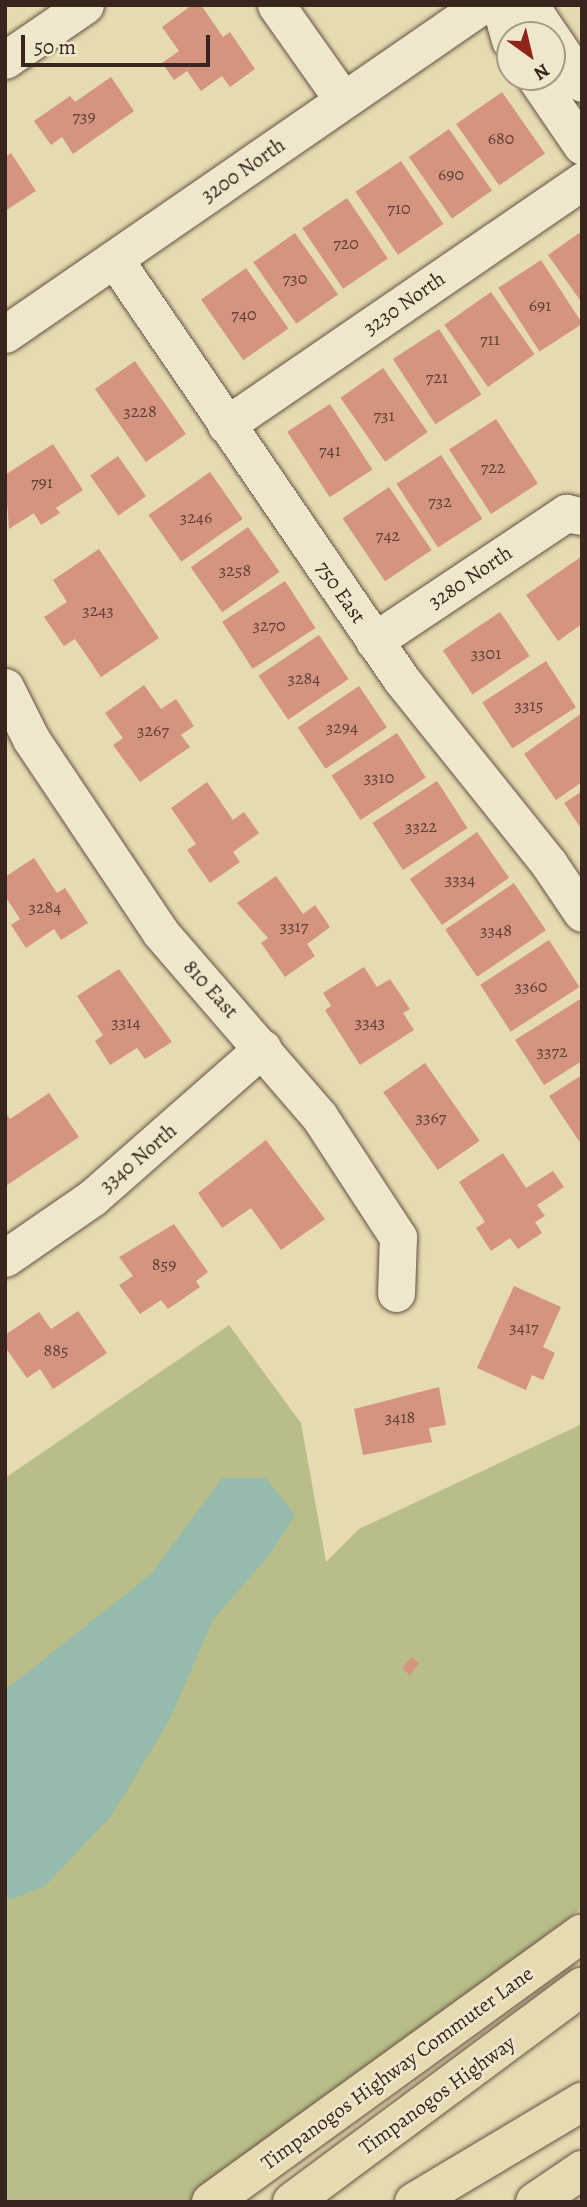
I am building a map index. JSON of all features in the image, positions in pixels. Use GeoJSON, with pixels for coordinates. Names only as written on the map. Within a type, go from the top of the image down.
{"type":"FeatureCollection","features":[{"type":"Feature","properties":{"kind":"main road","name":"Timpanogos Highway Commuter Lane"},"geometry":{"type":"LineString","coordinates":[[211,2202],[582,1933]]}},
{"type":"Feature","properties":{"kind":"main road","name":"Timpanogos Highway"},"geometry":{"type":"LineString","coordinates":[[292,2202],[582,1987]]}},
{"type":"Feature","properties":{"kind":"main road"},"geometry":{"type":"LineString","coordinates":[[414,2202],[582,2102]]}},
{"type":"Feature","properties":{"kind":"main road"},"geometry":{"type":"LineString","coordinates":[[535,2202],[582,2170]]}},
{"type":"Feature","properties":{"kind":"street"},"geometry":{"type":"LineString","coordinates":[[5,60],[85,5]]}},
{"type":"Feature","properties":{"kind":"street"},"geometry":{"type":"LineString","coordinates":[[276,5],[343,100]]}},
{"type":"Feature","properties":{"kind":"street","name":"3200 North"},"geometry":{"type":"LineString","coordinates":[[5,334],[482,5]]}},
{"type":"Feature","properties":{"kind":"street"},"geometry":{"type":"LineString","coordinates":[[517,5],[537,16],[540,21]]}},
{"type":"Feature","properties":{"kind":"street"},"geometry":{"type":"LineString","coordinates":[[566,59],[582,83]]}},
{"type":"Feature","properties":{"kind":"street"},"geometry":{"type":"LineString","coordinates":[[545,91],[582,146]]}},
{"type":"Feature","properties":{"kind":"street","name":"3230 North"},"geometry":{"type":"LineString","coordinates":[[226,425],[582,181]]}},
{"type":"Feature","properties":{"kind":"street","name":"750 East"},"geometry":{"type":"LineString","coordinates":[[115,260],[374,640],[582,913]]}},
{"type":"Feature","properties":{"kind":"street","name":"3280 North"},"geometry":{"type":"LineString","coordinates":[[374,640],[574,515]]}},
{"type":"Feature","properties":{"kind":"street","name":"810 East"},"geometry":{"type":"LineString","coordinates":[[5,687],[31,739],[160,932],[319,1116],[398,1237],[396,1293]]}},
{"type":"Feature","properties":{"kind":"street","name":"3340 North"},"geometry":{"type":"LineString","coordinates":[[5,1258],[92,1198],[263,1048]]}},
{"type":"Feature","properties":{"kind":"green space"},"geometry":{"type":"Polygon","coordinates":[[[229,1325],[301,1423],[326,1562],[359,1529],[582,1424],[582,1908],[189,2202],[5,2202],[5,1478],[229,1325]]]}},
{"type":"Feature","properties":{"kind":"shaded area"},"geometry":{"type":"Polygon","coordinates":[[[222,1478],[266,1478],[295,1515],[270,1554],[213,1620],[169,1721],[112,1815],[45,1886],[10,1900],[5,1894],[5,1690],[151,1574],[222,1478]]]}},
{"type":"Feature","properties":{"kind":"building"},"geometry":{"type":"Polygon","coordinates":[[[192,5],[201,5],[223,37],[230,32],[255,69],[230,87],[222,76],[201,91],[187,71],[174,80],[162,63],[179,51],[162,27],[192,5]]]}},
{"type":"Feature","properties":{"kind":"building"},"geometry":{"type":"Polygon","coordinates":[[[111,77],[134,111],[73,154],[62,137],[51,145],[34,121],[70,96],[75,102],[111,77]]]}},
{"type":"Feature","properties":{"kind":"building"},"geometry":{"type":"Polygon","coordinates":[[[502,92],[545,153],[499,186],[456,124],[502,92]]]}},
{"type":"Feature","properties":{"kind":"building"},"geometry":{"type":"Polygon","coordinates":[[[449,129],[492,190],[452,219],[409,157],[449,129]]]}},
{"type":"Feature","properties":{"kind":"building"},"geometry":{"type":"Polygon","coordinates":[[[11,153],[36,191],[5,211],[5,157],[11,153]]]}},
{"type":"Feature","properties":{"kind":"building"},"geometry":{"type":"Polygon","coordinates":[[[401,161],[443,224],[398,255],[355,192],[401,161]]]}},
{"type":"Feature","properties":{"kind":"building"},"geometry":{"type":"Polygon","coordinates":[[[347,198],[388,259],[343,289],[302,228],[347,198]]]}},
{"type":"Feature","properties":{"kind":"building"},"geometry":{"type":"Polygon","coordinates":[[[582,231],[582,303],[548,255],[582,231]]]}},
{"type":"Feature","properties":{"kind":"building"},"geometry":{"type":"Polygon","coordinates":[[[295,233],[338,294],[296,324],[253,262],[295,233]]]}},
{"type":"Feature","properties":{"kind":"building"},"geometry":{"type":"Polygon","coordinates":[[[541,260],[582,324],[540,352],[498,288],[541,260]]]}},
{"type":"Feature","properties":{"kind":"building"},"geometry":{"type":"Polygon","coordinates":[[[246,268],[288,329],[243,360],[201,300],[246,268]]]}},
{"type":"Feature","properties":{"kind":"building"},"geometry":{"type":"Polygon","coordinates":[[[491,292],[535,354],[488,387],[444,325],[491,292]]]}},
{"type":"Feature","properties":{"kind":"building"},"geometry":{"type":"Polygon","coordinates":[[[439,329],[481,394],[435,424],[393,359],[439,329]]]}},
{"type":"Feature","properties":{"kind":"building"},"geometry":{"type":"Polygon","coordinates":[[[135,361],[186,434],[146,462],[95,389],[135,361]]]}},
{"type":"Feature","properties":{"kind":"building"},"geometry":{"type":"Polygon","coordinates":[[[383,368],[428,432],[385,462],[340,398],[383,368]]]}},
{"type":"Feature","properties":{"kind":"building"},"geometry":{"type":"Polygon","coordinates":[[[330,404],[372,469],[330,497],[287,432],[330,404]]]}},
{"type":"Feature","properties":{"kind":"building"},"geometry":{"type":"Polygon","coordinates":[[[496,419],[538,484],[491,514],[449,449],[496,419]]]}},
{"type":"Feature","properties":{"kind":"building"},"geometry":{"type":"Polygon","coordinates":[[[53,444],[83,490],[56,508],[60,513],[41,525],[34,513],[9,529],[5,475],[53,444]]]}},
{"type":"Feature","properties":{"kind":"building"},"geometry":{"type":"Polygon","coordinates":[[[441,455],[482,519],[438,548],[397,484],[441,455]]]}},
{"type":"Feature","properties":{"kind":"building"},"geometry":{"type":"Polygon","coordinates":[[[118,456],[146,496],[118,516],[90,476],[118,456]]]}},
{"type":"Feature","properties":{"kind":"building"},"geometry":{"type":"Polygon","coordinates":[[[210,472],[243,519],[181,562],[149,515],[210,472]]]}},
{"type":"Feature","properties":{"kind":"building"},"geometry":{"type":"Polygon","coordinates":[[[389,487],[431,550],[385,581],[343,518],[389,487]]]}},
{"type":"Feature","properties":{"kind":"building"},"geometry":{"type":"Polygon","coordinates":[[[248,527],[280,572],[222,612],[191,567],[248,527]]]}},
{"type":"Feature","properties":{"kind":"building"},"geometry":{"type":"Polygon","coordinates":[[[99,549],[159,638],[101,677],[75,639],[64,646],[44,617],[67,602],[53,580],[99,549]]]}},
{"type":"Feature","properties":{"kind":"building"},"geometry":{"type":"Polygon","coordinates":[[[582,556],[582,624],[558,641],[526,595],[582,556]]]}},
{"type":"Feature","properties":{"kind":"building"},"geometry":{"type":"Polygon","coordinates":[[[285,581],[315,628],[253,669],[222,622],[285,581]]]}},
{"type":"Feature","properties":{"kind":"building"},"geometry":{"type":"Polygon","coordinates":[[[500,612],[530,656],[472,695],[443,651],[500,612]]]}},
{"type":"Feature","properties":{"kind":"building"},"geometry":{"type":"Polygon","coordinates":[[[319,635],[349,679],[288,720],[258,676],[319,635]]]}},
{"type":"Feature","properties":{"kind":"building"},"geometry":{"type":"Polygon","coordinates":[[[546,661],[576,707],[512,749],[482,702],[546,661]]]}},
{"type":"Feature","properties":{"kind":"building"},"geometry":{"type":"Polygon","coordinates":[[[144,685],[161,709],[176,699],[194,726],[181,735],[190,747],[140,782],[113,745],[123,738],[105,713],[144,685]]]}},
{"type":"Feature","properties":{"kind":"building"},"geometry":{"type":"Polygon","coordinates":[[[359,686],[387,727],[326,769],[298,727],[359,686]]]}},
{"type":"Feature","properties":{"kind":"building"},"geometry":{"type":"Polygon","coordinates":[[[582,713],[582,782],[556,800],[524,754],[582,713]]]}},
{"type":"Feature","properties":{"kind":"building"},"geometry":{"type":"Polygon","coordinates":[[[397,733],[426,777],[360,820],[332,775],[397,733]]]}},
{"type":"Feature","properties":{"kind":"building"},"geometry":{"type":"Polygon","coordinates":[[[437,781],[467,828],[403,870],[372,823],[437,781]]]}},
{"type":"Feature","properties":{"kind":"building"},"geometry":{"type":"Polygon","coordinates":[[[207,782],[233,820],[244,812],[259,833],[233,852],[240,862],[210,883],[187,850],[196,844],[171,808],[207,782]]]}},
{"type":"Feature","properties":{"kind":"building"},"geometry":{"type":"Polygon","coordinates":[[[582,791],[582,830],[564,803],[582,791]]]}},
{"type":"Feature","properties":{"kind":"building"},"geometry":{"type":"Polygon","coordinates":[[[477,832],[509,878],[442,925],[410,879],[477,832]]]}},
{"type":"Feature","properties":{"kind":"building"},"geometry":{"type":"Polygon","coordinates":[[[34,858],[57,893],[65,888],[88,923],[61,940],[54,929],[26,948],[11,925],[20,919],[5,896],[5,877],[34,858]]]}},
{"type":"Feature","properties":{"kind":"building"},"geometry":{"type":"Polygon","coordinates":[[[276,876],[303,914],[315,905],[330,927],[307,944],[315,956],[285,977],[261,943],[268,938],[237,903],[276,876]]]}},
{"type":"Feature","properties":{"kind":"building"},"geometry":{"type":"Polygon","coordinates":[[[514,883],[546,930],[477,977],[445,929],[514,883]]]}},
{"type":"Feature","properties":{"kind":"building"},"geometry":{"type":"Polygon","coordinates":[[[549,940],[579,987],[511,1032],[480,985],[549,940]]]}},
{"type":"Feature","properties":{"kind":"building"},"geometry":{"type":"Polygon","coordinates":[[[364,967],[377,987],[390,979],[410,1009],[403,1013],[414,1030],[360,1065],[325,1010],[331,1006],[323,993],[364,967]]]}},
{"type":"Feature","properties":{"kind":"building"},"geometry":{"type":"Polygon","coordinates":[[[119,969],[172,1042],[145,1059],[137,1048],[110,1065],[95,1041],[103,1035],[77,996],[119,969]]]}},
{"type":"Feature","properties":{"kind":"building"},"geometry":{"type":"Polygon","coordinates":[[[582,998],[582,1061],[544,1085],[515,1040],[582,998]]]}},
{"type":"Feature","properties":{"kind":"building"},"geometry":{"type":"Polygon","coordinates":[[[425,1063],[479,1141],[438,1170],[383,1092],[425,1063]]]}},
{"type":"Feature","properties":{"kind":"building"},"geometry":{"type":"Polygon","coordinates":[[[582,1075],[582,1139],[579,1141],[549,1096],[582,1075]]]}},
{"type":"Feature","properties":{"kind":"building"},"geometry":{"type":"Polygon","coordinates":[[[49,1093],[79,1137],[7,1185],[5,1112],[10,1119],[49,1093]]]}},
{"type":"Feature","properties":{"kind":"building"},"geometry":{"type":"Polygon","coordinates":[[[266,1140],[325,1219],[281,1250],[251,1208],[222,1228],[198,1193],[266,1140]]]}},
{"type":"Feature","properties":{"kind":"building"},"geometry":{"type":"Polygon","coordinates":[[[503,1153],[526,1188],[553,1171],[564,1187],[537,1205],[545,1216],[535,1222],[542,1233],[518,1249],[510,1238],[491,1251],[476,1228],[485,1222],[459,1182],[503,1153]]]}},
{"type":"Feature","properties":{"kind":"building"},"geometry":{"type":"Polygon","coordinates":[[[174,1224],[208,1272],[196,1281],[200,1287],[168,1309],[161,1300],[140,1314],[119,1285],[133,1276],[119,1257],[174,1224]]]}},
{"type":"Feature","properties":{"kind":"building"},"geometry":{"type":"Polygon","coordinates":[[[514,1286],[561,1307],[543,1347],[555,1353],[543,1380],[532,1375],[526,1390],[477,1368],[514,1286]]]}},
{"type":"Feature","properties":{"kind":"building"},"geometry":{"type":"Polygon","coordinates":[[[78,1311],[107,1353],[53,1389],[40,1369],[27,1378],[5,1347],[5,1335],[39,1312],[51,1329],[78,1311]]]}},
{"type":"Feature","properties":{"kind":"building"},"geometry":{"type":"Polygon","coordinates":[[[439,1387],[446,1425],[429,1428],[432,1442],[363,1455],[354,1409],[439,1387]]]}},
{"type":"Feature","properties":{"kind":"building"},"geometry":{"type":"Polygon","coordinates":[[[411,1657],[419,1663],[410,1675],[402,1669],[411,1657]]]}}]}
